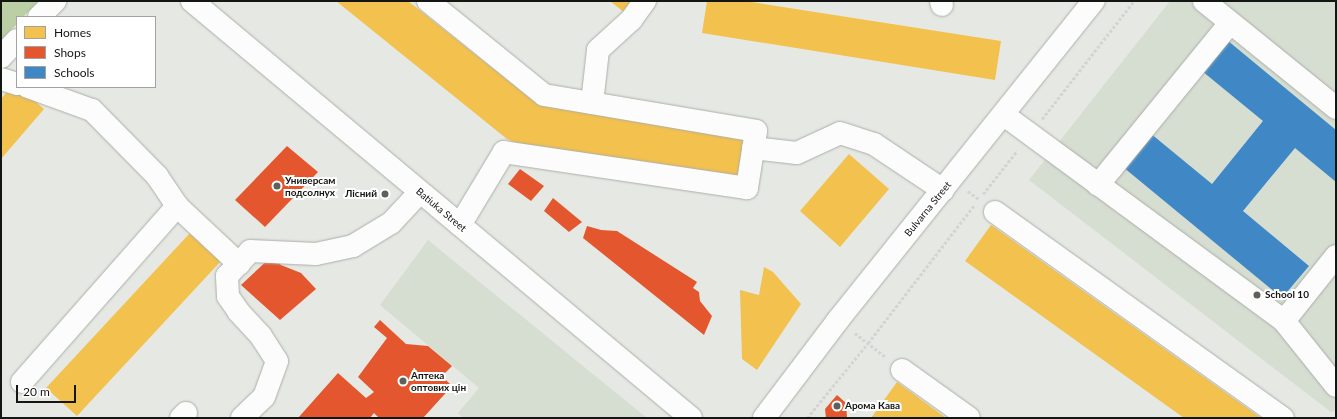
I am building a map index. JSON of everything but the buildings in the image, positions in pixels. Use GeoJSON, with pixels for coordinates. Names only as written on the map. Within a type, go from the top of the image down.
{"type":"FeatureCollection","features":[{"type":"Feature","properties":{"kind":"street"},"geometry":{"type":"LineString","coordinates":[[40,16],[55,1]]}},
{"type":"Feature","properties":{"kind":"street","name":"Batiuka Street"},"geometry":{"type":"LineString","coordinates":[[192,1],[690,418]]}},
{"type":"Feature","properties":{"kind":"street"},"geometry":{"type":"LineString","coordinates":[[428,1],[544,95],[756,131],[747,188],[504,152],[460,225]]}},
{"type":"Feature","properties":{"kind":"street"},"geometry":{"type":"LineString","coordinates":[[592,103],[598,50],[631,20],[645,1]]}},
{"type":"Feature","properties":{"kind":"street","name":"Bulvarna Street"},"geometry":{"type":"LineString","coordinates":[[764,418],[838,320],[1094,1]]}},
{"type":"Feature","properties":{"kind":"street"},"geometry":{"type":"LineString","coordinates":[[1204,1],[1336,108]]}},
{"type":"Feature","properties":{"kind":"street"},"geometry":{"type":"LineString","coordinates":[[1098,185],[1230,23]]}},
{"type":"Feature","properties":{"kind":"street"},"geometry":{"type":"LineString","coordinates":[[1,56],[16,41]]}},
{"type":"Feature","properties":{"kind":"street"},"geometry":{"type":"LineString","coordinates":[[1,79],[16,84]]}},
{"type":"Feature","properties":{"kind":"street"},"geometry":{"type":"LineString","coordinates":[[31,88],[92,110],[157,176],[177,206],[239,264]]}},
{"type":"Feature","properties":{"kind":"street"},"geometry":{"type":"LineString","coordinates":[[1004,115],[1284,321],[1336,386]]}},
{"type":"Feature","properties":{"kind":"street"},"geometry":{"type":"LineString","coordinates":[[753,148],[797,153],[840,133],[874,144],[948,184]]}},
{"type":"Feature","properties":{"kind":"street"},"geometry":{"type":"LineString","coordinates":[[242,418],[264,397],[277,361],[261,336],[239,312],[228,296],[227,276],[250,251],[316,254],[353,246],[391,223],[420,192]]}},
{"type":"Feature","properties":{"kind":"street"},"geometry":{"type":"LineString","coordinates":[[987,205],[1283,418]]}},
{"type":"Feature","properties":{"kind":"street"},"geometry":{"type":"LineString","coordinates":[[22,382],[177,206]]}},
{"type":"Feature","properties":{"kind":"street"},"geometry":{"type":"LineString","coordinates":[[1284,321],[1336,256]]}},
{"type":"Feature","properties":{"kind":"street"},"geometry":{"type":"LineString","coordinates":[[902,370],[969,418]]}},
{"type":"Feature","properties":{"kind":"path"},"geometry":{"type":"LineString","coordinates":[[807,418],[868,343],[987,205],[1030,134],[1134,1]]}},
{"type":"Feature","properties":{"kind":"path"},"geometry":{"type":"LineString","coordinates":[[948,184],[987,205]]}},
{"type":"Feature","properties":{"kind":"path"},"geometry":{"type":"LineString","coordinates":[[838,320],[902,370]]}},
{"type":"Feature","properties":{"kind":"shaded area","name":"School 10"},"geometry":{"type":"Polygon","coordinates":[[[1170,1],[1336,1],[1336,410],[1331,412],[1029,180],[1170,1]]]}},
{"type":"Feature","properties":{"kind":"shaded area"},"geometry":{"type":"Polygon","coordinates":[[[428,240],[647,418],[463,418],[458,413],[479,388],[380,305],[428,240]]]}},
{"type":"Feature","properties":{"kind":"green space"},"geometry":{"type":"Polygon","coordinates":[[[1,1],[39,1],[24,16],[16,16],[16,25],[1,40],[1,1]]]}},
{"type":"Feature","properties":{"kind":"place","name":"Универсам подсолнух"},"geometry":{"type":"Point","coordinates":[277,186]}},
{"type":"Feature","properties":{"kind":"place","name":"Лісний"},"geometry":{"type":"Point","coordinates":[385,194]}},
{"type":"Feature","properties":{"kind":"place","name":"School 10"},"geometry":{"type":"Point","coordinates":[1257,295]}},
{"type":"Feature","properties":{"kind":"place","name":"Аптека оптових цін"},"geometry":{"type":"Point","coordinates":[403,381]}},
{"type":"Feature","properties":{"kind":"place","name":"Арома Кава"},"geometry":{"type":"Point","coordinates":[837,406]}}]}
